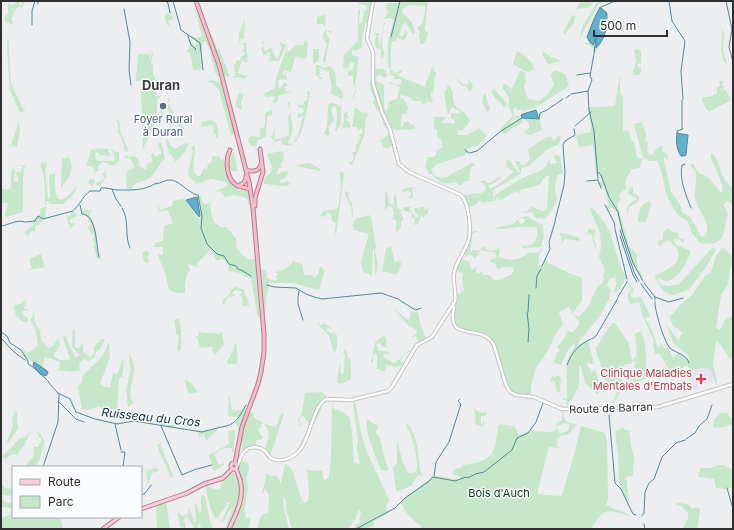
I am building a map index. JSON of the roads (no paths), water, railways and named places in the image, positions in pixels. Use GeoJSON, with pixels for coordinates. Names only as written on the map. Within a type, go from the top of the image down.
{"type":"FeatureCollection","features":[{"type":"Feature","properties":{"kind":"highway"},"geometry":{"type":"LineString","coordinates":[[196,1],[219,65],[246,169],[255,224],[264,334],[264,352],[260,378],[244,421],[235,466]]}},
{"type":"Feature","properties":{"kind":"highway"},"geometry":{"type":"LineString","coordinates":[[246,169],[245,182],[240,185],[234,183],[231,179],[226,162],[229,149],[226,163],[232,183],[250,189]]}},
{"type":"Feature","properties":{"kind":"highway"},"geometry":{"type":"LineString","coordinates":[[246,169],[255,171],[260,167],[261,162],[259,149],[263,172],[255,198],[255,224]]}},
{"type":"Feature","properties":{"kind":"main road"},"geometry":{"type":"LineString","coordinates":[[142,508],[223,478],[235,466],[242,454],[249,448],[257,447],[264,450],[274,459],[281,460],[292,456],[299,451],[323,400],[329,398],[350,400],[383,393],[390,390],[417,345],[432,337],[453,306],[456,294],[454,272],[469,239],[466,203],[457,193],[408,172],[399,164],[390,130],[382,112],[372,76],[373,53],[367,35],[373,1]]}},
{"type":"Feature","properties":{"kind":"main road","name":"Route de Barran"},"geometry":{"type":"LineString","coordinates":[[453,306],[452,320],[456,327],[464,331],[483,334],[492,341],[506,385],[510,392],[516,395],[534,397],[562,409],[658,407],[733,384]]}},
{"type":"Feature","properties":{"kind":"main road"},"geometry":{"type":"LineString","coordinates":[[229,529],[240,503],[240,479],[235,466]]}},
{"type":"Feature","properties":{"kind":"main road"},"geometry":{"type":"LineString","coordinates":[[102,529],[118,518]]}},
{"type":"Feature","properties":{"kind":"water"},"geometry":{"type":"Polygon","coordinates":[[[600,7],[607,13],[607,23],[604,36],[596,48],[596,38],[593,45],[587,37],[600,7]]]}},
{"type":"Feature","properties":{"kind":"water"},"geometry":{"type":"Polygon","coordinates":[[[536,110],[539,119],[522,118],[521,115],[536,110]]]}},
{"type":"Feature","properties":{"kind":"water"},"geometry":{"type":"Polygon","coordinates":[[[677,133],[688,135],[686,155],[684,156],[681,156],[677,147],[677,133]]]}},
{"type":"Feature","properties":{"kind":"water"},"geometry":{"type":"Polygon","coordinates":[[[197,197],[200,215],[199,217],[186,200],[197,197]]]}},
{"type":"Feature","properties":{"kind":"water"},"geometry":{"type":"Polygon","coordinates":[[[34,362],[47,371],[48,373],[46,376],[40,374],[33,365],[34,362]]]}},
{"type":"Feature","properties":{"kind":"waterway"},"geometry":{"type":"LineString","coordinates":[[32,25],[32,11],[35,1]]}},
{"type":"Feature","properties":{"kind":"waterway"},"geometry":{"type":"LineString","coordinates":[[165,1],[168,3],[170,13]]}},
{"type":"Feature","properties":{"kind":"waterway"},"geometry":{"type":"LineString","coordinates":[[173,1],[181,30],[200,43],[203,70]]}},
{"type":"Feature","properties":{"kind":"waterway"},"geometry":{"type":"LineString","coordinates":[[391,37],[400,1]]}},
{"type":"Feature","properties":{"kind":"waterway"},"geometry":{"type":"LineString","coordinates":[[601,7],[615,1]]}},
{"type":"Feature","properties":{"kind":"waterway"},"geometry":{"type":"LineString","coordinates":[[669,1],[672,21],[685,41],[681,71],[683,99]]}},
{"type":"Feature","properties":{"kind":"waterway"},"geometry":{"type":"LineString","coordinates":[[726,1],[732,29]]}},
{"type":"Feature","properties":{"kind":"waterway"},"geometry":{"type":"LineString","coordinates":[[124,9],[130,42],[129,70],[131,85]]}},
{"type":"Feature","properties":{"kind":"waterway"},"geometry":{"type":"LineString","coordinates":[[732,29],[729,47],[733,62]]}},
{"type":"Feature","properties":{"kind":"waterway"},"geometry":{"type":"LineString","coordinates":[[188,36],[191,45],[196,49],[195,50]]}},
{"type":"Feature","properties":{"kind":"waterway"},"geometry":{"type":"LineString","coordinates":[[594,53],[596,38]]}},
{"type":"Feature","properties":{"kind":"waterway"},"geometry":{"type":"LineString","coordinates":[[594,54],[590,76],[592,80],[588,91],[589,110],[594,131],[598,179]]}},
{"type":"Feature","properties":{"kind":"waterway"},"geometry":{"type":"LineString","coordinates":[[577,75],[590,73]]}},
{"type":"Feature","properties":{"kind":"waterway"},"geometry":{"type":"LineString","coordinates":[[571,94],[588,91]]}},
{"type":"Feature","properties":{"kind":"waterway"},"geometry":{"type":"LineString","coordinates":[[566,98],[570,95]]}},
{"type":"Feature","properties":{"kind":"waterway"},"geometry":{"type":"LineString","coordinates":[[539,119],[540,113],[563,99]]}},
{"type":"Feature","properties":{"kind":"waterway"},"geometry":{"type":"LineString","coordinates":[[677,133],[677,131],[683,129],[682,100]]}},
{"type":"Feature","properties":{"kind":"waterway"},"geometry":{"type":"LineString","coordinates":[[575,126],[591,112]]}},
{"type":"Feature","properties":{"kind":"waterway"},"geometry":{"type":"LineString","coordinates":[[470,153],[477,151],[501,131],[522,118]]}},
{"type":"Feature","properties":{"kind":"waterway"},"geometry":{"type":"LineString","coordinates":[[574,129],[575,134]]}},
{"type":"Feature","properties":{"kind":"waterway"},"geometry":{"type":"LineString","coordinates":[[555,221],[564,185],[565,173],[563,145],[565,141],[575,135]]}},
{"type":"Feature","properties":{"kind":"waterway"},"geometry":{"type":"LineString","coordinates":[[465,150],[469,153]]}},
{"type":"Feature","properties":{"kind":"waterway"},"geometry":{"type":"LineString","coordinates":[[685,164],[682,165],[681,176],[691,208]]}},
{"type":"Feature","properties":{"kind":"waterway"},"geometry":{"type":"LineString","coordinates":[[598,172],[601,175],[609,197],[618,212],[622,230],[633,263],[643,281]]}},
{"type":"Feature","properties":{"kind":"waterway"},"geometry":{"type":"LineString","coordinates":[[156,184],[167,180],[172,180],[197,195]]}},
{"type":"Feature","properties":{"kind":"waterway"},"geometry":{"type":"LineString","coordinates":[[587,181],[598,180],[601,188]]}},
{"type":"Feature","properties":{"kind":"waterway"},"geometry":{"type":"LineString","coordinates":[[74,210],[90,191],[100,191],[101,188],[137,190],[152,186],[156,183]]}},
{"type":"Feature","properties":{"kind":"waterway"},"geometry":{"type":"LineString","coordinates":[[112,189],[121,206]]}},
{"type":"Feature","properties":{"kind":"waterway"},"geometry":{"type":"LineString","coordinates":[[198,195],[202,216],[201,228],[207,244],[217,254],[224,256],[229,264],[236,266],[238,269],[251,276]]}},
{"type":"Feature","properties":{"kind":"waterway"},"geometry":{"type":"LineString","coordinates":[[80,205],[82,214],[91,219],[95,231],[99,257]]}},
{"type":"Feature","properties":{"kind":"waterway"},"geometry":{"type":"LineString","coordinates":[[605,205],[614,222],[615,228]]}},
{"type":"Feature","properties":{"kind":"waterway"},"geometry":{"type":"LineString","coordinates":[[122,208],[126,218],[127,238],[130,248]]}},
{"type":"Feature","properties":{"kind":"waterway"},"geometry":{"type":"LineString","coordinates":[[26,222],[35,221],[38,216],[43,219],[73,211]]}},
{"type":"Feature","properties":{"kind":"waterway"},"geometry":{"type":"LineString","coordinates":[[1,226],[16,222],[25,222]]}},
{"type":"Feature","properties":{"kind":"waterway"},"geometry":{"type":"LineString","coordinates":[[542,266],[550,249],[549,242],[555,222]]}},
{"type":"Feature","properties":{"kind":"waterway"},"geometry":{"type":"LineString","coordinates":[[615,229],[627,279]]}},
{"type":"Feature","properties":{"kind":"waterway"},"geometry":{"type":"LineString","coordinates":[[620,230],[634,272],[639,281]]}},
{"type":"Feature","properties":{"kind":"waterway"},"geometry":{"type":"LineString","coordinates":[[620,236],[633,275],[637,282]]}},
{"type":"Feature","properties":{"kind":"waterway"},"geometry":{"type":"LineString","coordinates":[[536,288],[537,276],[541,269]]}},
{"type":"Feature","properties":{"kind":"waterway"},"geometry":{"type":"LineString","coordinates":[[618,297],[627,281]]}},
{"type":"Feature","properties":{"kind":"waterway"},"geometry":{"type":"LineString","coordinates":[[644,283],[655,297],[655,300]]}},
{"type":"Feature","properties":{"kind":"waterway"},"geometry":{"type":"LineString","coordinates":[[641,284],[652,299]]}},
{"type":"Feature","properties":{"kind":"waterway"},"geometry":{"type":"LineString","coordinates":[[267,285],[274,287],[296,288],[317,298]]}},
{"type":"Feature","properties":{"kind":"waterway"},"geometry":{"type":"LineString","coordinates":[[298,298],[299,291]]}},
{"type":"Feature","properties":{"kind":"waterway"},"geometry":{"type":"LineString","coordinates":[[318,298],[322,299],[381,293],[398,299],[416,310],[421,308]]}},
{"type":"Feature","properties":{"kind":"waterway"},"geometry":{"type":"LineString","coordinates":[[528,312],[529,295]]}},
{"type":"Feature","properties":{"kind":"waterway"},"geometry":{"type":"LineString","coordinates":[[655,297],[669,302],[683,298]]}},
{"type":"Feature","properties":{"kind":"waterway"},"geometry":{"type":"LineString","coordinates":[[592,339],[596,336],[618,298]]}},
{"type":"Feature","properties":{"kind":"waterway"},"geometry":{"type":"LineString","coordinates":[[298,299],[303,320]]}},
{"type":"Feature","properties":{"kind":"waterway"},"geometry":{"type":"LineString","coordinates":[[655,302],[658,319],[668,345],[670,348],[686,358],[689,363]]}},
{"type":"Feature","properties":{"kind":"waterway"},"geometry":{"type":"LineString","coordinates":[[527,312],[529,329],[528,342]]}},
{"type":"Feature","properties":{"kind":"waterway","name":"Ruisseau du Cros"},"geometry":{"type":"LineString","coordinates":[[1,332],[7,336],[10,343],[21,350],[28,361],[28,364],[47,380]]}},
{"type":"Feature","properties":{"kind":"waterway"},"geometry":{"type":"LineString","coordinates":[[1,338],[14,352],[25,360]]}},
{"type":"Feature","properties":{"kind":"waterway"},"geometry":{"type":"LineString","coordinates":[[567,365],[576,349],[591,339]]}},
{"type":"Feature","properties":{"kind":"waterway","name":"Ruisseau du Cros"},"geometry":{"type":"LineString","coordinates":[[48,381],[58,393],[70,399],[76,412],[95,419],[117,424],[134,421],[202,432],[221,427]]}},
{"type":"Feature","properties":{"kind":"waterway"},"geometry":{"type":"LineString","coordinates":[[43,466],[58,422],[59,394]]}},
{"type":"Feature","properties":{"kind":"waterway"},"geometry":{"type":"LineString","coordinates":[[434,476],[436,462],[449,442],[461,404],[458,401],[460,399]]}},
{"type":"Feature","properties":{"kind":"waterway"},"geometry":{"type":"LineString","coordinates":[[60,403],[76,419],[84,422]]}},
{"type":"Feature","properties":{"kind":"waterway"},"geometry":{"type":"LineString","coordinates":[[356,529],[395,508],[405,498],[433,477],[455,481],[484,472],[512,450],[517,438],[528,433],[536,422],[543,403]]}},
{"type":"Feature","properties":{"kind":"waterway","name":"Ruisseau du Cros"},"geometry":{"type":"LineString","coordinates":[[222,427],[234,422],[239,417],[246,405]]}},
{"type":"Feature","properties":{"kind":"waterway"},"geometry":{"type":"LineString","coordinates":[[686,439],[695,433],[699,426],[707,419],[712,405]]}},
{"type":"Feature","properties":{"kind":"waterway"},"geometry":{"type":"LineString","coordinates":[[609,415],[615,483],[621,489],[633,514],[636,515]]}},
{"type":"Feature","properties":{"kind":"waterway"},"geometry":{"type":"LineString","coordinates":[[115,424],[121,450]]}},
{"type":"Feature","properties":{"kind":"waterway"},"geometry":{"type":"LineString","coordinates":[[161,426],[182,475],[196,469]]}},
{"type":"Feature","properties":{"kind":"waterway"},"geometry":{"type":"LineString","coordinates":[[642,516],[644,513],[645,492],[649,483],[654,479],[662,457],[676,443],[685,440]]}},
{"type":"Feature","properties":{"kind":"waterway"},"geometry":{"type":"LineString","coordinates":[[121,452],[125,452],[123,466]]}},
{"type":"Feature","properties":{"kind":"waterway"},"geometry":{"type":"LineString","coordinates":[[197,469],[212,465]]}},
{"type":"Feature","properties":{"kind":"waterway"},"geometry":{"type":"LineString","coordinates":[[142,495],[151,485]]}},
{"type":"Feature","properties":{"kind":"waterway"},"geometry":{"type":"LineString","coordinates":[[727,488],[733,509]]}},
{"type":"Feature","properties":{"kind":"waterway"},"geometry":{"type":"LineString","coordinates":[[644,524],[645,529]]}},
{"type":"Feature","properties":{"kind":"place","name":"Foyer Rural à Duran"},"geometry":{"type":"Point","coordinates":[163,106]}},
{"type":"Feature","properties":{"kind":"place","name":"Clinique Maladies Mentales d'Embats"},"geometry":{"type":"Point","coordinates":[701,379]}},
{"type":"Feature","properties":{"kind":"district","name":"Duran"},"geometry":{"type":"Point","coordinates":[161,85]}},
{"type":"Feature","properties":{"kind":"park label","name":"Bois d'Auch"},"geometry":{"type":"Point","coordinates":[499,493]}}]}
